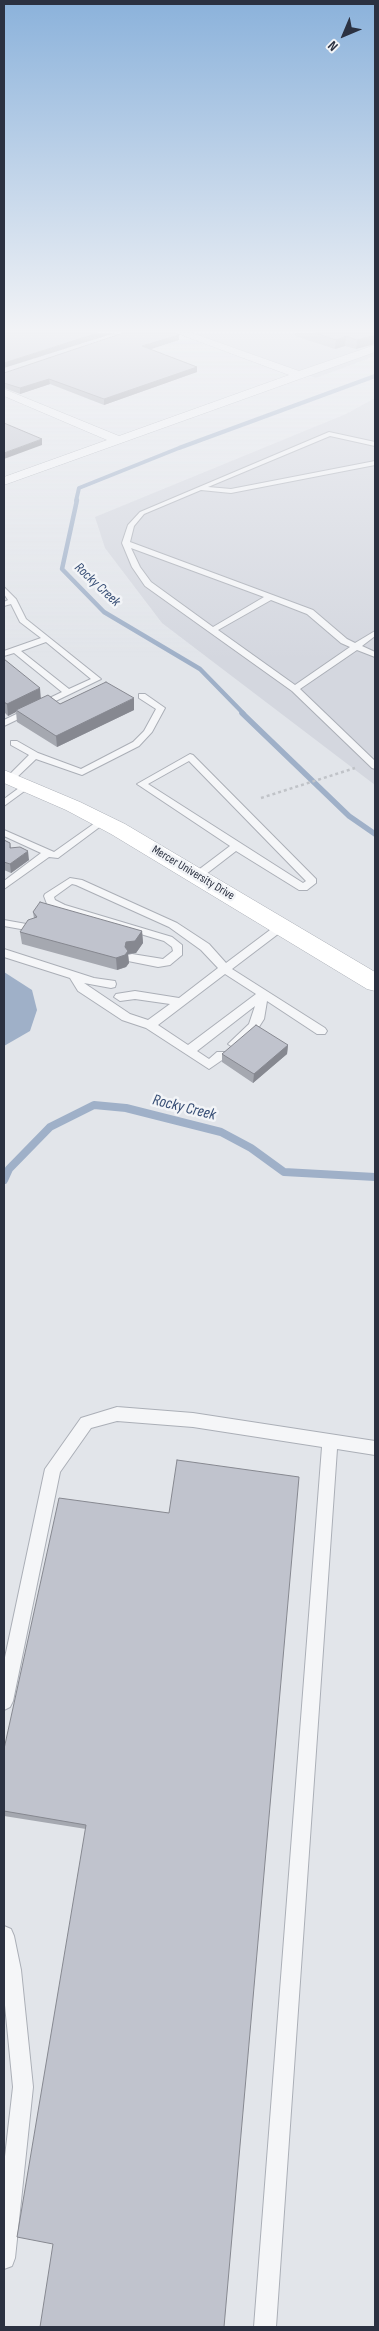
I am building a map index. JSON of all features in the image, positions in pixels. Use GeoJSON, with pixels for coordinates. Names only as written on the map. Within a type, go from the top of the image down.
{"type":"FeatureCollection","features":[{"type":"Feature","properties":{"kind":"main road","name":"Mercer University Drive"},"geometry":{"type":"LineString","coordinates":[[13,780],[102,821],[282,926],[375,983]]}},
{"type":"Feature","properties":{"kind":"street"},"geometry":{"type":"LineString","coordinates":[[4,481],[113,442]]}},
{"type":"Feature","properties":{"kind":"lane"},"geometry":{"type":"LineString","coordinates":[[310,442],[142,513],[131,525],[126,543],[136,567],[148,584],[295,689],[375,766]]}},
{"type":"Feature","properties":{"kind":"lane"},"geometry":{"type":"LineString","coordinates":[[199,488],[231,491],[375,463]]}},
{"type":"Feature","properties":{"kind":"lane"},"geometry":{"type":"LineString","coordinates":[[126,543],[208,576],[270,597],[319,618],[329,630],[355,647],[375,655]]}},
{"type":"Feature","properties":{"kind":"lane"},"geometry":{"type":"LineString","coordinates":[[4,589],[13,600],[23,620],[97,680],[68,692],[4,724]]}},
{"type":"Feature","properties":{"kind":"lane"},"geometry":{"type":"LineString","coordinates":[[213,630],[270,597]]}},
{"type":"Feature","properties":{"kind":"lane"},"geometry":{"type":"LineString","coordinates":[[4,604],[13,600]]}},
{"type":"Feature","properties":{"kind":"lane"},"geometry":{"type":"LineString","coordinates":[[295,689],[375,633]]}},
{"type":"Feature","properties":{"kind":"lane"},"geometry":{"type":"LineString","coordinates":[[4,654],[47,639]]}},
{"type":"Feature","properties":{"kind":"lane"},"geometry":{"type":"LineString","coordinates":[[15,650],[68,692]]}},
{"type":"Feature","properties":{"kind":"lane"},"geometry":{"type":"LineString","coordinates":[[14,743],[35,755],[82,772],[136,744],[148,732],[161,708],[142,696]]}},
{"type":"Feature","properties":{"kind":"lane"},"geometry":{"type":"LineString","coordinates":[[4,803],[13,780],[35,755]]}},
{"type":"Feature","properties":{"kind":"lane"},"geometry":{"type":"LineString","coordinates":[[190,757],[312,881],[303,888],[236,846],[142,784],[190,757]]}},
{"type":"Feature","properties":{"kind":"lane"},"geometry":{"type":"LineString","coordinates":[[4,833],[55,856],[102,821]]}},
{"type":"Feature","properties":{"kind":"lane"},"geometry":{"type":"LineString","coordinates":[[16,854],[29,844]]}},
{"type":"Feature","properties":{"kind":"lane"},"geometry":{"type":"LineString","coordinates":[[197,876],[236,846]]}},
{"type":"Feature","properties":{"kind":"lane"},"geometry":{"type":"LineString","coordinates":[[4,886],[48,853]]}},
{"type":"Feature","properties":{"kind":"lane"},"geometry":{"type":"LineString","coordinates":[[132,958],[158,963],[166,962],[178,952],[177,945],[168,939],[61,907],[51,902],[49,896],[70,881],[78,882],[173,925],[205,948],[225,969],[320,1031]]}},
{"type":"Feature","properties":{"kind":"lane"},"geometry":{"type":"LineString","coordinates":[[4,923],[32,928]]}},
{"type":"Feature","properties":{"kind":"lane"},"geometry":{"type":"LineString","coordinates":[[150,1025],[282,926]]}},
{"type":"Feature","properties":{"kind":"lane"},"geometry":{"type":"LineString","coordinates":[[4,953],[73,975],[109,989]]}},
{"type":"Feature","properties":{"kind":"lane"},"geometry":{"type":"LineString","coordinates":[[73,975],[82,988],[126,1017],[150,1025],[210,1065],[253,1027],[258,1018],[263,994]]}},
{"type":"Feature","properties":{"kind":"lane"},"geometry":{"type":"LineString","coordinates":[[122,993],[182,1002]]}},
{"type":"Feature","properties":{"kind":"lane"},"geometry":{"type":"LineString","coordinates":[[189,1051],[263,994]]}},
{"type":"Feature","properties":{"kind":"lane"},"geometry":{"type":"LineString","coordinates":[[4,1701],[54,1469],[86,1423],[118,1414],[193,1420],[375,1448]]}},
{"type":"Feature","properties":{"kind":"lane"},"geometry":{"type":"LineString","coordinates":[[265,2327],[330,1442]]}},
{"type":"Feature","properties":{"kind":"lane"},"geometry":{"type":"LineString","coordinates":[[4,1936],[11,1970],[23,2087],[4,2258]]}},
{"type":"Feature","properties":{"kind":"path"},"geometry":{"type":"LineString","coordinates":[[261,798],[346,771]]}},
{"type":"Feature","properties":{"kind":"shaded area"},"geometry":{"type":"Polygon","coordinates":[[[278,442],[375,442],[375,785],[162,623],[105,548],[95,517],[278,442]]]}},
{"type":"Feature","properties":{"kind":"water"},"geometry":{"type":"Polygon","coordinates":[[[4,972],[32,990],[37,1010],[30,1031],[4,1046],[4,972]]]}},
{"type":"Feature","properties":{"kind":"building"},"geometry":{"type":"Polygon","coordinates":[[[4,442],[34,442],[4,453],[4,442]]]}},
{"type":"Feature","properties":{"kind":"building"},"geometry":{"type":"Polygon","coordinates":[[[4,659],[40,688],[7,704],[4,702],[4,659]]]}},
{"type":"Feature","properties":{"kind":"building"},"geometry":{"type":"Polygon","coordinates":[[[106,682],[134,698],[56,736],[16,710],[48,695],[60,704],[106,682]]]}},
{"type":"Feature","properties":{"kind":"building"},"geometry":{"type":"Polygon","coordinates":[[[4,840],[10,843],[10,848],[20,847],[28,851],[10,864],[4,862],[4,840]]]}},
{"type":"Feature","properties":{"kind":"building"},"geometry":{"type":"Polygon","coordinates":[[[40,902],[142,931],[135,941],[126,942],[125,947],[128,951],[125,955],[116,958],[20,932],[28,920],[37,917],[33,912],[40,902]]]}},
{"type":"Feature","properties":{"kind":"building"},"geometry":{"type":"Polygon","coordinates":[[[256,1025],[288,1045],[254,1074],[222,1054],[256,1025]]]}},
{"type":"Feature","properties":{"kind":"building"},"geometry":{"type":"Polygon","coordinates":[[[177,1460],[299,1477],[224,2327],[40,2327],[53,2244],[17,2237],[86,1825],[4,1811],[4,1749],[59,1498],[169,1513],[177,1460]]]}},
{"type":"Feature","properties":{"kind":"waterway","name":"Rocky Creek"},"geometry":{"type":"LineString","coordinates":[[76,501],[79,488],[196,442]]}},
{"type":"Feature","properties":{"kind":"waterway","name":"Rocky Creek"},"geometry":{"type":"LineString","coordinates":[[77,500],[62,569],[104,612],[200,669],[244,714]]}},
{"type":"Feature","properties":{"kind":"waterway","name":"Rocky Creek"},"geometry":{"type":"LineString","coordinates":[[242,713],[349,816],[375,834]]}},
{"type":"Feature","properties":{"kind":"waterway","name":"Rocky Creek"},"geometry":{"type":"LineString","coordinates":[[4,1180],[9,1169],[50,1127],[94,1105],[126,1108],[221,1132],[251,1148],[284,1172],[375,1177]]}}]}
